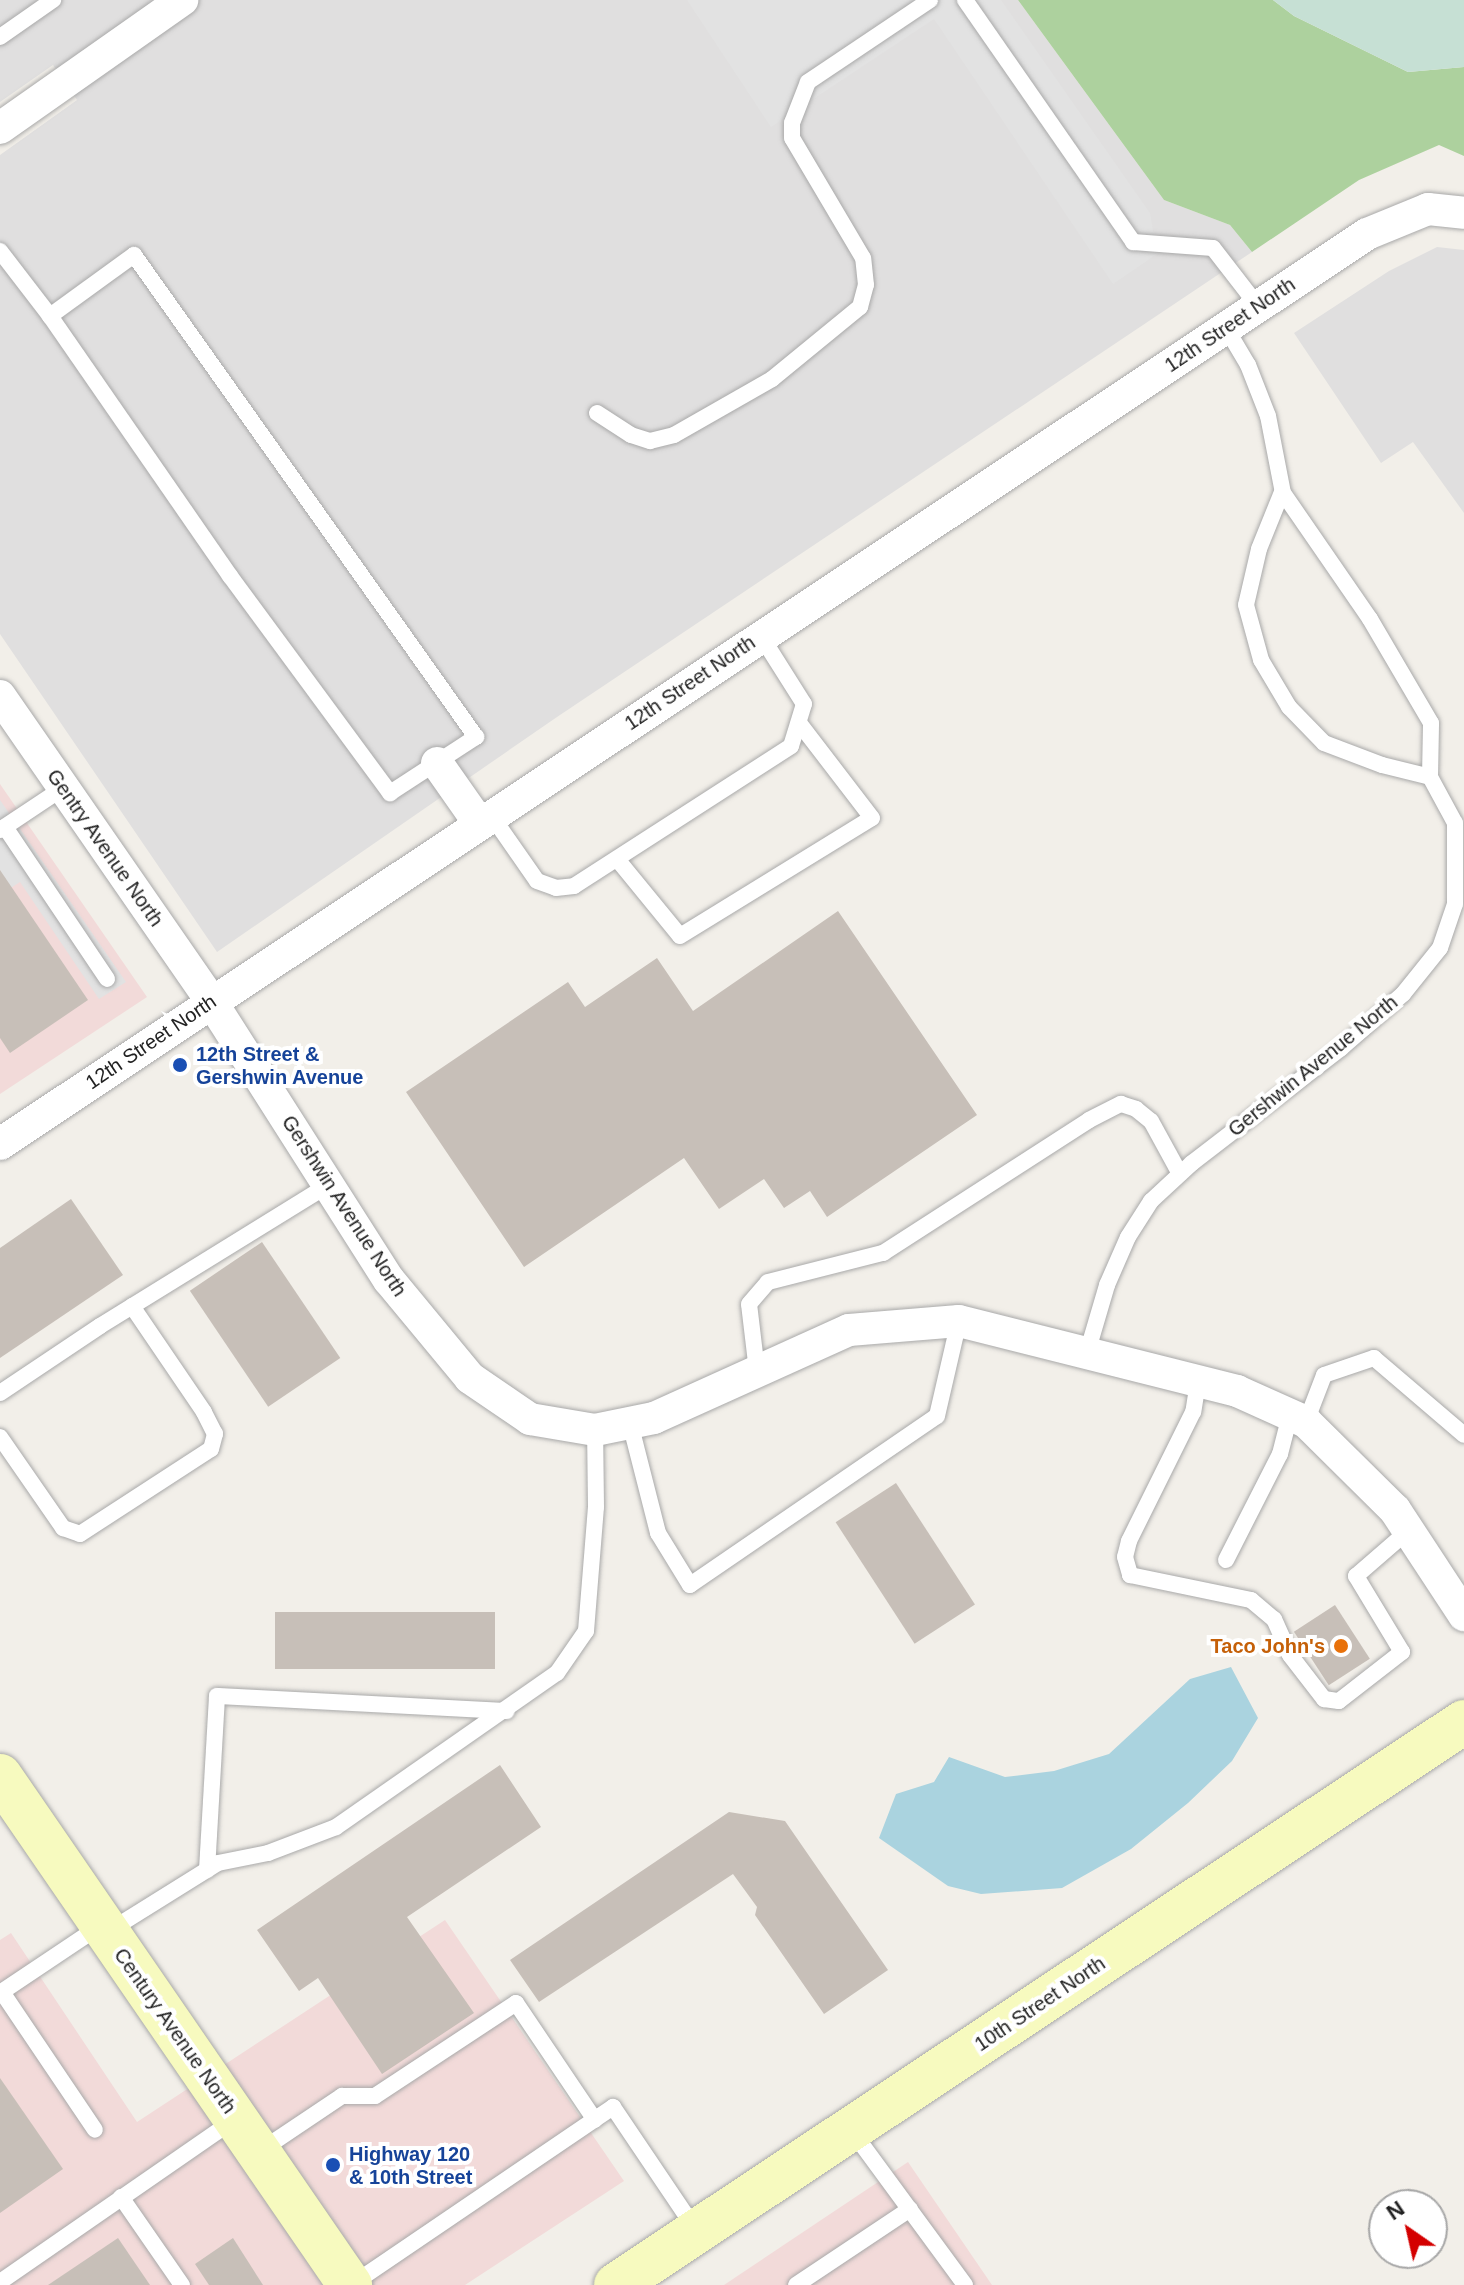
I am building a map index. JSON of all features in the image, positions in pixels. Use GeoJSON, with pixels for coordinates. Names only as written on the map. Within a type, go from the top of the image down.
{"type":"FeatureCollection","features":[{"type":"Feature","properties":{"kind":"main road","name":"10th Street North"},"geometry":{"type":"LineString","coordinates":[[616,2285],[1464,1722]]}},
{"type":"Feature","properties":{"kind":"main road","name":"Century Avenue North"},"geometry":{"type":"LineString","coordinates":[[0,1776],[350,2285]]}},
{"type":"Feature","properties":{"kind":"street"},"geometry":{"type":"LineString","coordinates":[[0,128],[182,0]]}},
{"type":"Feature","properties":{"kind":"street","name":"12th Street North"},"geometry":{"type":"LineString","coordinates":[[1,1140],[1257,305],[1383,228],[1428,209],[1464,213]]}},
{"type":"Feature","properties":{"kind":"street","name":"Gentry Avenue North"},"geometry":{"type":"LineString","coordinates":[[0,696],[211,1001]]}},
{"type":"Feature","properties":{"kind":"street"},"geometry":{"type":"LineString","coordinates":[[437,763],[485,819]]}},
{"type":"Feature","properties":{"kind":"street","name":"Gershwin Avenue North"},"geometry":{"type":"LineString","coordinates":[[211,1001],[389,1280],[470,1378],[530,1419],[595,1430],[654,1418],[849,1330],[959,1321],[1237,1391],[1298,1419],[1395,1510],[1464,1615]]}},
{"type":"Feature","properties":{"kind":"lane"},"geometry":{"type":"LineString","coordinates":[[0,37],[53,0]]}},
{"type":"Feature","properties":{"kind":"lane"},"geometry":{"type":"LineString","coordinates":[[597,413],[631,435],[650,441],[674,435],[772,379],[860,307],[866,285],[863,258],[849,229],[806,165],[792,138],[792,123],[808,82],[930,0]]}},
{"type":"Feature","properties":{"kind":"lane"},"geometry":{"type":"LineString","coordinates":[[965,0],[1133,242],[1213,248],[1257,305]]}},
{"type":"Feature","properties":{"kind":"lane"},"geometry":{"type":"LineString","coordinates":[[0,251],[50,316],[230,576],[390,793],[476,737],[134,255],[50,316]]}},
{"type":"Feature","properties":{"kind":"lane","name":"Gershwin Avenue North"},"geometry":{"type":"LineString","coordinates":[[1087,1353],[1107,1285],[1128,1237],[1151,1201],[1180,1174],[1340,1049],[1403,994],[1440,948],[1455,904],[1455,823],[1430,777],[1431,723],[1370,619],[1282,492],[1268,416],[1248,365],[1226,328]]}},
{"type":"Feature","properties":{"kind":"lane"},"geometry":{"type":"LineString","coordinates":[[1282,492],[1259,549],[1246,605],[1261,660],[1289,707],[1324,743],[1382,765],[1430,777]]}},
{"type":"Feature","properties":{"kind":"lane"},"geometry":{"type":"LineString","coordinates":[[485,819],[537,881],[574,886],[791,746],[804,704],[761,636]]}},
{"type":"Feature","properties":{"kind":"lane"},"geometry":{"type":"LineString","coordinates":[[617,859],[680,936],[872,818],[800,724]]}},
{"type":"Feature","properties":{"kind":"lane"},"geometry":{"type":"LineString","coordinates":[[63,788],[3,828],[107,979]]}},
{"type":"Feature","properties":{"kind":"lane"},"geometry":{"type":"LineString","coordinates":[[757,1371],[749,1304],[768,1282],[883,1253],[1089,1120],[1121,1104],[1136,1109],[1151,1121],[1180,1174]]}},
{"type":"Feature","properties":{"kind":"lane"},"geometry":{"type":"LineString","coordinates":[[0,1393],[132,1306],[328,1185]]}},
{"type":"Feature","properties":{"kind":"lane"},"geometry":{"type":"LineString","coordinates":[[0,1437],[63,1528],[80,1534],[211,1449],[215,1434],[204,1412],[132,1306]]}},
{"type":"Feature","properties":{"kind":"lane"},"geometry":{"type":"LineString","coordinates":[[630,1423],[658,1533],[690,1585],[937,1416],[959,1321]]}},
{"type":"Feature","properties":{"kind":"lane"},"geometry":{"type":"LineString","coordinates":[[1226,1560],[1324,1375],[1374,1358],[1464,1435]]}},
{"type":"Feature","properties":{"kind":"lane"},"geometry":{"type":"LineString","coordinates":[[1198,1382],[1193,1412],[1129,1541],[1125,1557],[1130,1575],[1251,1600],[1274,1619],[1290,1655],[1324,1699],[1339,1701],[1402,1652],[1356,1576],[1408,1531]]}},
{"type":"Feature","properties":{"kind":"lane"},"geometry":{"type":"LineString","coordinates":[[95,2130],[1,1993],[218,1863],[268,1853],[336,1827],[507,1711],[557,1673],[586,1631],[596,1507],[595,1430]]}},
{"type":"Feature","properties":{"kind":"lane"},"geometry":{"type":"LineString","coordinates":[[207,1870],[217,1696],[507,1711]]}},
{"type":"Feature","properties":{"kind":"lane"},"geometry":{"type":"LineString","coordinates":[[0,2282],[121,2197],[247,2135],[342,2096],[375,2096],[516,2003],[595,2120]]}},
{"type":"Feature","properties":{"kind":"lane"},"geometry":{"type":"LineString","coordinates":[[350,2285],[613,2107],[697,2231]]}},
{"type":"Feature","properties":{"kind":"lane"},"geometry":{"type":"LineString","coordinates":[[851,2130],[960,2282]]}},
{"type":"Feature","properties":{"kind":"lane"},"geometry":{"type":"LineString","coordinates":[[121,2197],[182,2285]]}},
{"type":"Feature","properties":{"kind":"lane"},"geometry":{"type":"LineString","coordinates":[[796,2285],[910,2209]]}},
{"type":"Feature","properties":{"kind":"shaded area"},"geometry":{"type":"Polygon","coordinates":[[[0,0],[1018,0],[1164,200],[1230,225],[1252,252],[557,717],[217,952],[0,634],[0,155],[77,100],[53,65],[0,102],[0,0]]]}},
{"type":"Feature","properties":{"kind":"shaded area"},"geometry":{"type":"Polygon","coordinates":[[[687,0],[1001,0],[1150,213],[1157,254],[1113,284],[934,19],[771,127],[687,0]]]}},
{"type":"Feature","properties":{"kind":"shaded area"},"geometry":{"type":"Polygon","coordinates":[[[1437,247],[1464,250],[1464,513],[1413,442],[1381,463],[1294,333],[1389,271],[1437,247]]]}},
{"type":"Feature","properties":{"kind":"shaded area"},"geometry":{"type":"Polygon","coordinates":[[[0,784],[147,997],[0,1094],[0,784]]]}},
{"type":"Feature","properties":{"kind":"shaded area"},"geometry":{"type":"Polygon","coordinates":[[[0,800],[126,982],[99,999],[20,882],[0,895],[0,800]]]}},
{"type":"Feature","properties":{"kind":"shaded area"},"geometry":{"type":"Polygon","coordinates":[[[445,1920],[624,2181],[465,2285],[0,2285],[0,1940],[11,1933],[137,2122],[445,1920]]]}},
{"type":"Feature","properties":{"kind":"shaded area"},"geometry":{"type":"Polygon","coordinates":[[[908,2162],[992,2285],[724,2285],[908,2162]]]}},
{"type":"Feature","properties":{"kind":"green space"},"geometry":{"type":"Polygon","coordinates":[[[1018,0],[1273,0],[1294,16],[1408,72],[1464,67],[1464,156],[1439,145],[1359,180],[1252,252],[1230,225],[1164,200],[1018,0]]]}},
{"type":"Feature","properties":{"kind":"green space"},"geometry":{"type":"Polygon","coordinates":[[[1273,0],[1464,0],[1464,67],[1408,72],[1294,16],[1273,0]]]}},
{"type":"Feature","properties":{"kind":"water"},"geometry":{"type":"Polygon","coordinates":[[[1231,1667],[1258,1718],[1232,1761],[1188,1803],[1131,1849],[1062,1888],[981,1894],[948,1886],[879,1838],[896,1794],[934,1782],[949,1757],[1005,1777],[1054,1771],[1109,1754],[1190,1679],[1231,1667]]]}},
{"type":"Feature","properties":{"kind":"building"},"geometry":{"type":"Polygon","coordinates":[[[0,870],[88,1000],[10,1053],[0,1038],[0,870]]]}},
{"type":"Feature","properties":{"kind":"building"},"geometry":{"type":"Polygon","coordinates":[[[838,911],[977,1115],[827,1217],[810,1191],[784,1208],[764,1179],[719,1209],[684,1158],[524,1267],[406,1092],[568,982],[585,1007],[657,958],[693,1011],[838,911]]]}},
{"type":"Feature","properties":{"kind":"building"},"geometry":{"type":"Polygon","coordinates":[[[71,1199],[123,1275],[0,1358],[0,1248],[71,1199]]]}},
{"type":"Feature","properties":{"kind":"building"},"geometry":{"type":"Polygon","coordinates":[[[262,1242],[340,1358],[268,1407],[190,1291],[262,1242]]]}},
{"type":"Feature","properties":{"kind":"building"},"geometry":{"type":"Polygon","coordinates":[[[896,1483],[975,1605],[915,1644],[836,1522],[896,1483]]]}},
{"type":"Feature","properties":{"kind":"building","name":"Taco John's"},"geometry":{"type":"Polygon","coordinates":[[[1335,1605],[1370,1659],[1329,1685],[1294,1632],[1335,1605]]]}},
{"type":"Feature","properties":{"kind":"building"},"geometry":{"type":"Polygon","coordinates":[[[275,1612],[495,1612],[495,1669],[275,1669],[275,1612]]]}},
{"type":"Feature","properties":{"kind":"building"},"geometry":{"type":"Polygon","coordinates":[[[500,1765],[541,1827],[407,1917],[474,2013],[382,2074],[318,1978],[299,1991],[257,1930],[500,1765]]]}},
{"type":"Feature","properties":{"kind":"building"},"geometry":{"type":"Polygon","coordinates":[[[729,1812],[785,1821],[888,1970],[824,2014],[755,1915],[757,1907],[733,1874],[539,2002],[510,1960],[729,1812]]]}},
{"type":"Feature","properties":{"kind":"building"},"geometry":{"type":"Polygon","coordinates":[[[0,2078],[63,2169],[0,2213],[0,2078]]]}},
{"type":"Feature","properties":{"kind":"building"},"geometry":{"type":"Polygon","coordinates":[[[118,2238],[150,2285],[48,2285],[118,2238]]]}},
{"type":"Feature","properties":{"kind":"building"},"geometry":{"type":"Polygon","coordinates":[[[233,2238],[263,2285],[209,2285],[195,2264],[233,2238]]]}},
{"type":"Feature","properties":{"kind":"place","name":"12th Street & Gershwin Avenue"},"geometry":{"type":"Point","coordinates":[180,1065]}},
{"type":"Feature","properties":{"kind":"place","name":"Taco John's"},"geometry":{"type":"Point","coordinates":[1341,1646]}},
{"type":"Feature","properties":{"kind":"place","name":"Highway 120 & 10th Street"},"geometry":{"type":"Point","coordinates":[333,2165]}}]}
